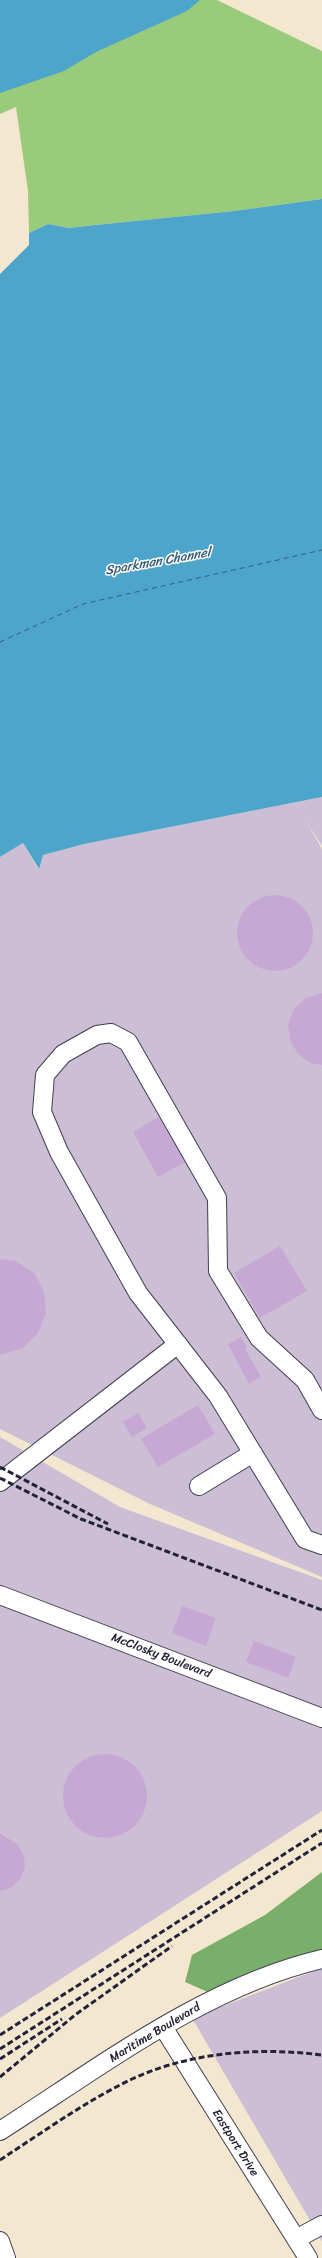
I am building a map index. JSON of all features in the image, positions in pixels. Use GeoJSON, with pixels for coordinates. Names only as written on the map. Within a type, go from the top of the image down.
{"type":"FeatureCollection","features":[{"type":"Feature","properties":{"kind":"street"},"geometry":{"type":"LineString","coordinates":[[322,1410],[305,1380],[259,1338],[218,1271],[217,1198],[128,1042],[111,1033],[97,1035],[63,1054],[46,1076],[42,1112],[59,1152],[138,1292],[218,1396],[306,1539],[322,1545]]}},
{"type":"Feature","properties":{"kind":"street"},"geometry":{"type":"LineString","coordinates":[[0,1482],[178,1344]]}},
{"type":"Feature","properties":{"kind":"street"},"geometry":{"type":"LineString","coordinates":[[199,1486],[253,1453]]}},
{"type":"Feature","properties":{"kind":"street","name":"McClosky Boulevard"},"geometry":{"type":"LineString","coordinates":[[0,1595],[322,1718]]}},
{"type":"Feature","properties":{"kind":"street","name":"Maritime Boulevard"},"geometry":{"type":"LineString","coordinates":[[0,2131],[163,2027],[203,2004],[255,1981],[322,1959]]}},
{"type":"Feature","properties":{"kind":"street","name":"Eastport Drive"},"geometry":{"type":"LineString","coordinates":[[163,2027],[308,2258]]}},
{"type":"Feature","properties":{"kind":"street"},"geometry":{"type":"LineString","coordinates":[[296,2239],[322,2225]]}},
{"type":"Feature","properties":{"kind":"street"},"geometry":{"type":"LineString","coordinates":[[0,2241],[6,2258]]}},
{"type":"Feature","properties":{"kind":"shaded area"},"geometry":{"type":"Polygon","coordinates":[[[322,797],[322,846],[306,821],[322,849],[322,1577],[150,1504],[0,1429],[0,857],[23,843],[38,869],[43,855],[84,844],[322,797]]]}},
{"type":"Feature","properties":{"kind":"shaded area"},"geometry":{"type":"Polygon","coordinates":[[[0,1437],[120,1507],[322,1580],[322,1811],[0,2018],[0,1437]]]}},
{"type":"Feature","properties":{"kind":"shaded area"},"geometry":{"type":"Polygon","coordinates":[[[322,1968],[322,2241],[192,2018],[322,1968]]]}},
{"type":"Feature","properties":{"kind":"green space"},"geometry":{"type":"Polygon","coordinates":[[[0,0],[217,0],[322,51],[322,199],[234,211],[69,228],[48,224],[29,233],[28,191],[16,107],[0,114],[0,0]]]}},
{"type":"Feature","properties":{"kind":"green space"},"geometry":{"type":"Polygon","coordinates":[[[322,1872],[322,1951],[210,1993],[185,1982],[192,1955],[265,1915],[322,1872]]]}},
{"type":"Feature","properties":{"kind":"water"},"geometry":{"type":"Polygon","coordinates":[[[0,0],[200,0],[187,11],[96,52],[64,71],[0,93],[0,0]]]}},
{"type":"Feature","properties":{"kind":"water","name":"Sparkman Channel"},"geometry":{"type":"Polygon","coordinates":[[[322,199],[322,797],[84,844],[43,855],[39,869],[23,843],[0,857],[0,274],[29,245],[29,233],[48,224],[69,228],[234,211],[322,199]]]}},
{"type":"Feature","properties":{"kind":"building"},"geometry":{"type":"Polygon","coordinates":[[[268,895],[282,895],[290,897],[296,901],[307,912],[311,918],[313,933],[311,948],[302,960],[290,969],[282,971],[268,971],[260,969],[254,965],[243,954],[239,948],[237,940],[237,926],[239,918],[243,912],[254,901],[260,897],[268,895]]]}},
{"type":"Feature","properties":{"kind":"building"},"geometry":{"type":"Polygon","coordinates":[[[322,993],[322,1065],[311,1063],[298,1054],[290,1040],[288,1024],[294,1009],[306,998],[322,993]]]}},
{"type":"Feature","properties":{"kind":"building"},"geometry":{"type":"Polygon","coordinates":[[[159,1117],[185,1162],[158,1177],[133,1132],[159,1117]]]}},
{"type":"Feature","properties":{"kind":"building"},"geometry":{"type":"Polygon","coordinates":[[[280,1246],[307,1291],[260,1318],[234,1273],[280,1246]]]}},
{"type":"Feature","properties":{"kind":"building"},"geometry":{"type":"Polygon","coordinates":[[[0,1259],[16,1261],[34,1273],[44,1292],[46,1313],[38,1333],[23,1348],[0,1355],[0,1259]]]}},
{"type":"Feature","properties":{"kind":"building"},"geometry":{"type":"Polygon","coordinates":[[[241,1337],[247,1347],[245,1349],[261,1377],[249,1384],[228,1344],[241,1337]]]}},
{"type":"Feature","properties":{"kind":"building"},"geometry":{"type":"Polygon","coordinates":[[[198,1405],[215,1434],[158,1467],[141,1439],[198,1405]]]}},
{"type":"Feature","properties":{"kind":"building"},"geometry":{"type":"Polygon","coordinates":[[[138,1413],[147,1428],[132,1437],[123,1422],[138,1413]]]}},
{"type":"Feature","properties":{"kind":"building"},"geometry":{"type":"Polygon","coordinates":[[[182,1606],[216,1618],[206,1646],[172,1633],[182,1606]]]}},
{"type":"Feature","properties":{"kind":"building"},"geometry":{"type":"Polygon","coordinates":[[[254,1641],[296,1657],[288,1678],[246,1662],[254,1641]]]}},
{"type":"Feature","properties":{"kind":"building"},"geometry":{"type":"Polygon","coordinates":[[[105,1754],[121,1757],[135,1766],[144,1780],[147,1796],[144,1812],[135,1826],[121,1835],[105,1838],[89,1835],[75,1826],[66,1812],[63,1796],[66,1780],[75,1766],[89,1757],[105,1754]]]}},
{"type":"Feature","properties":{"kind":"building"},"geometry":{"type":"Polygon","coordinates":[[[0,1833],[18,1845],[24,1856],[25,1868],[20,1879],[11,1888],[0,1891],[0,1833]]]}},
{"type":"Feature","properties":{"kind":"ferry route"},"geometry":{"type":"LineString","coordinates":[[0,642],[83,604],[322,550]]}},
{"type":"Feature","properties":{"kind":"railway"},"geometry":{"type":"LineString","coordinates":[[0,1467],[108,1524]]}},
{"type":"Feature","properties":{"kind":"railway"},"geometry":{"type":"LineString","coordinates":[[0,1478],[81,1519],[322,1610]]}},
{"type":"Feature","properties":{"kind":"railway"},"geometry":{"type":"LineString","coordinates":[[0,2035],[322,1830]]}},
{"type":"Feature","properties":{"kind":"railway"},"geometry":{"type":"LineString","coordinates":[[0,2049],[322,1843]]}},
{"type":"Feature","properties":{"kind":"railway"},"geometry":{"type":"LineString","coordinates":[[0,2077],[75,2015],[172,1946]]}},
{"type":"Feature","properties":{"kind":"railway"},"geometry":{"type":"LineString","coordinates":[[0,2059],[62,2019]]}},
{"type":"Feature","properties":{"kind":"railway"},"geometry":{"type":"LineString","coordinates":[[0,2160],[98,2097],[132,2079],[154,2070],[201,2057],[225,2054],[274,2052],[322,2055]]}}]}
